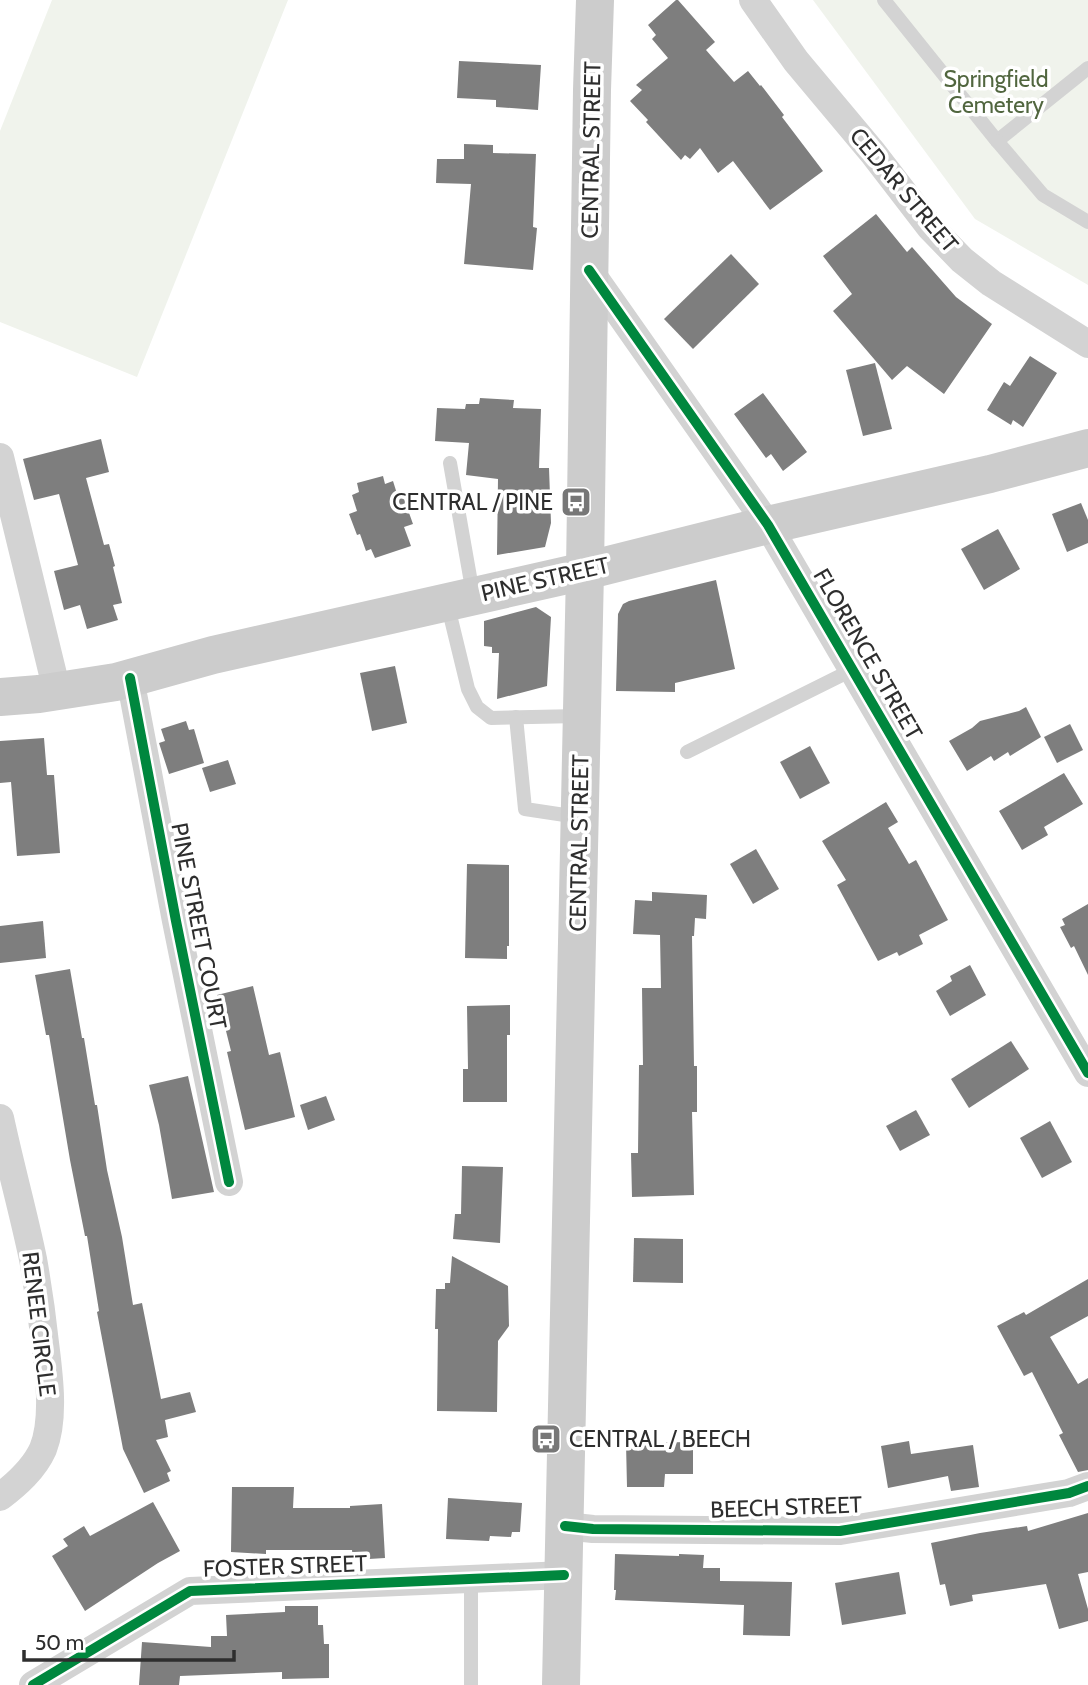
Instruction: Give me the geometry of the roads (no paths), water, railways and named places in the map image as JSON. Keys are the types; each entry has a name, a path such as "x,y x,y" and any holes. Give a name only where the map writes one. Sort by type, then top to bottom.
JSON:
{"main road":[{"name":"CENTRAL STREET","path":"561,1685 595,0"},
{"name":"PINE STREET","path":"0,697 116,682 213,655 585,570 990,474 1088,448"}],"street":[{"name":"CEDAR STREET","path":"753,0 796,61 873,153 930,227 954,252 991,283 1088,344"},
{"name":"FLORENCE STREET","path":"589,270 768,525 1088,1073"},
{"path":"0,457 57,691"},
{"name":"PINE STREET COURT","path":"130,678 229,1182"},
{"name":"RENEE CIRCLE","path":"0,1497 36,1462 43,1449 50,1391 33,1260 1,1130"},
{"name":"BEECH STREET","path":"565,1526 593,1529 840,1531 1069,1493 1088,1486"},
{"name":"FOSTER STREET","path":"33,1685 68,1674 190,1591 564,1576"}],"lane":[{"path":"884,0 1043,195 1088,222"},
{"path":"997,141 1088,68"},
{"path":"450,463 461,599 451,620 468,690 477,707 491,718 582,716"},
{"path":"687,752 852,670"},
{"path":"516,717 525,809 580,817"},
{"path":"471,1580 471,1685"}],"place":[{"name":"CENTRAL / PINE","path":"576,502"},
{"name":"CENTRAL / BEECH","path":"546,1439"}],"park label":[{"name":"Springfield Cemetery","path":"996,92"}]}
